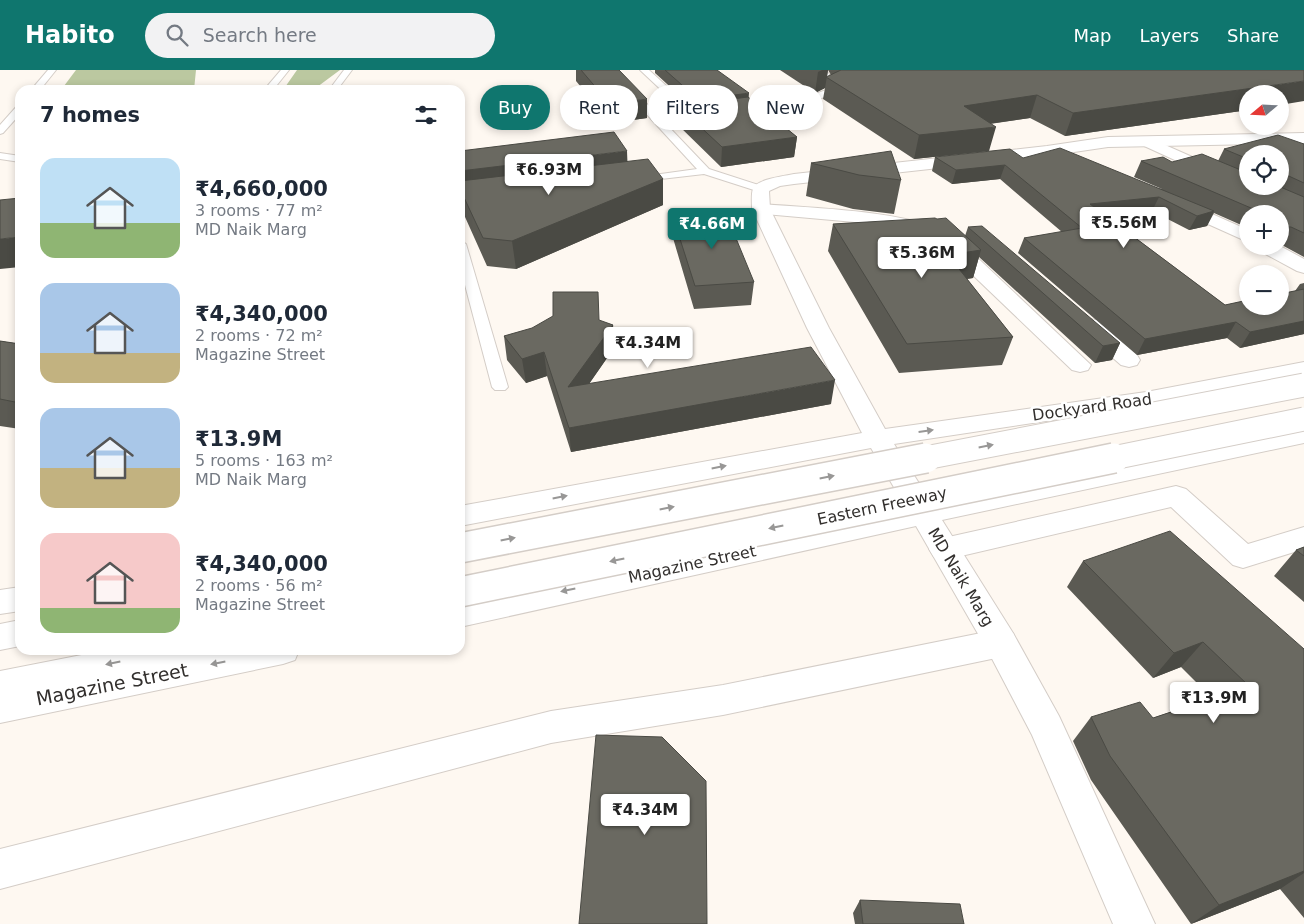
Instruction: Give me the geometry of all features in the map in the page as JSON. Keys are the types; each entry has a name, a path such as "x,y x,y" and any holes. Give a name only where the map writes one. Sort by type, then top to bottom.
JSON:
{"main road":[{"path":"1272,138 1304,150"},
{"path":"761,199 776,182 794,179 1047,151 1108,142 1304,138"},
{"path":"1147,142 1234,181"},
{"path":"1047,151 1073,161"},
{"path":"1160,195 1239,233"},
{"path":"761,199 923,227 941,234 1080,365"},
{"name":"MD Naik Marg","path":"761,199 818,328 878,438 1001,643 1046,727 1134,924"},
{"path":"941,234 969,231"},
{"path":"1282,255 1304,267"},
{"path":"1076,315 1130,360"},
{"name":"Dockyard Road","path":"878,438 1146,400 1304,369"},
{"path":"465,547 1304,385"},
{"name":"Eastern Freeway","path":"465,591 1304,419"},
{"path":"923,514 1304,435"},
{"path":"465,515 878,438"},
{"path":"944,549 1176,496 1244,557 1304,538"},
{"name":"Magazine Street","path":"465,613 923,514"},
{"path":"0,602 15,600"},
{"path":"0,637 15,634"},
{"path":"0,869 551,727 723,700 1001,643"},
{"path":"0,686 152,655"},
{"name":"Magazine Street","path":"0,707 258,655"}],"lane":[{"path":"39,85 52,70"},
{"path":"272,85 284,70"},
{"path":"337,85 348,70"},
{"path":"610,70 648,111"},
{"path":"644,70 660,85"},
{"path":"738,111 807,102 823,96 833,90 832,85 822,70"},
{"path":"0,131 15,114"},
{"path":"666,130 704,171 761,199"},
{"path":"0,156 15,158"},
{"path":"626,181 704,171"},
{"path":"465,262 500,387"}],"shaded area":[{"path":"76,70 196,70 194,85 65,85"},
{"path":"297,70 340,70 320,85 286,85"}],"building":[{"path":"581,70 619,70 633,85 594,85"},
{"path":"665,70 717,70 738,85 682,85"},
{"path":"841,70 1304,70 1304,81 1275,85 1239,85 1239,90 1073,113 1037,95 964,106 996,127 919,135 826,77"},
{"path":"738,85 748,92 738,95"},
{"path":"638,90 647,99 638,100"},
{"path":"748,97 748,130 788,130 797,137 722,147 704,130 738,130 738,98"},
{"path":"614,132 627,151 465,170 465,150"},
{"path":"1278,135 1304,144 1304,183 1289,176 1289,145 1239,145"},
{"path":"1239,145 1239,155 1224,149"},
{"path":"1060,148 1214,211 1197,216 1159,197 1090,204 1225,305 1239,302 1239,315 1289,315 1289,292 1304,289 1304,321 1250,332 1236,322 1145,339 1024,238 1082,228 1005,165 956,170 935,157 1010,149 1023,158"},
{"path":"891,151 901,180 859,175 811,163"},
{"path":"1202,154 1239,169 1239,195 1289,195 1289,191 1304,197 1304,233 1289,227 1289,205 1244,205 1141,161 1163,157 1172,162"},
{"path":"648,159 663,179 512,241 483,238 465,200 465,180"},
{"path":"15,198 15,238 0,239 0,200"},
{"path":"726,214 754,282 695,286 673,217"},
{"path":"946,218 981,250 948,255 1013,337 907,344 833,224"},
{"path":"982,226 1120,343 1103,346 968,227"},
{"path":"553,292 598,292 599,320 613,325 568,387 811,347 835,380 569,428 544,352 522,359 504,336 532,328 553,316"},
{"path":"0,341 15,343 15,402 0,399"},
{"path":"1170,531 1304,649 1304,871 1219,905 1110,756 1091,717 1140,702 1153,718 1249,686 1203,642 1174,653 1083,561"},
{"path":"1304,547 1304,556 1296,550"},
{"path":"596,735 662,737 706,781 707,924 579,924"},
{"path":"860,900 960,904 964,924 863,924"}]}
